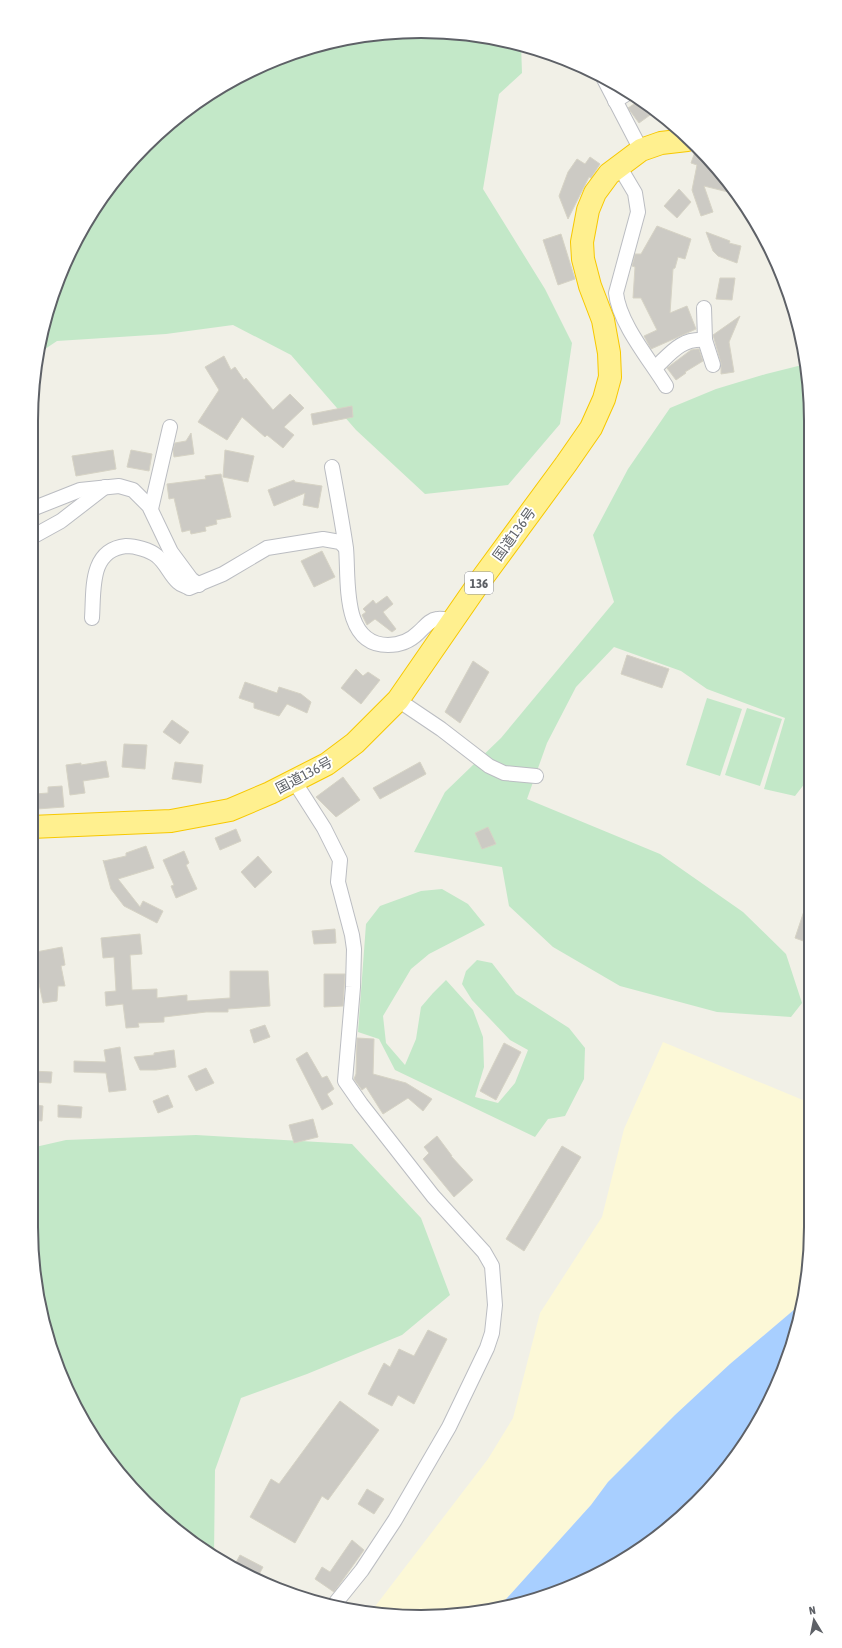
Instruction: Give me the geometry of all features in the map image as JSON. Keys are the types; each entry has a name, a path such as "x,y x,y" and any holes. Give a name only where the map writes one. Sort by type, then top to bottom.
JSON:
{"highway":[{"name":"国道136号","path":"38,827 171,821 230,810 294,781 327,764 355,743 398,700 453,620 591,428 604,399 610,377 609,353 603,320 590,286 583,259 582,242 588,210 595,193 609,174 641,150 661,143 682,140"}],"street":[{"path":"609,87 641,150"},
{"path":"615,101 623,96"},
{"path":"619,166 635,193 638,212 616,293 618,304 629,328 666,386"},
{"path":"704,308 705,340 713,365"},
{"path":"655,368 679,345 694,339 705,340"},
{"path":"151,509 170,427"},
{"path":"332,467 345,547 350,611 357,627 366,640 387,645 396,644 410,640 432,620 438,618 453,620"},
{"path":"38,506 80,490 119,486 133,490 151,509 171,552 191,579 199,585"},
{"path":"38,534 61,521 105,487"},
{"path":"92,618 94,588 98,565 103,556 115,548 132,546 157,556 179,582 189,588 223,574 267,548 323,539 340,542 345,547"},
{"path":"398,700 441,728 489,766 504,773 536,776"},
{"path":"294,781 324,828 340,860 338,882 352,935 354,949 354,987 345,1081 361,1104 433,1196 484,1252 492,1266 495,1305 492,1333 449,1427 395,1520 362,1570 337,1601"}],"green space":[{"path":"421,38 446,39 496,45 521,51 522,73 499,94 483,189 545,289 572,343 560,424 508,485 425,494 356,430 291,355 233,325 166,334 57,341 44,349 58,298 67,274 89,229 103,208 133,168 168,133 188,117 230,89 252,77 298,58 346,45 371,41"},
{"path":"800,365 804,421 804,784 795,796 764,789 785,718 707,689 681,671 614,647 576,687 547,743 527,799 660,854 743,912 786,954 802,1003 791,1017 717,1012 620,986 553,947 509,906 502,867 414,852 445,792 501,738 614,602 593,535 628,469 670,408 716,389"},
{"path":"707,698 742,709 720,776 686,765"},
{"path":"747,708 782,719 760,786 725,775"},
{"path":"442,889 468,904 485,925 429,954 411,969 383,1016 386,1043 405,1065 416,1039 421,1007 446,980 473,1010 483,1037 484,1067 475,1097 498,1103 515,1083 528,1050 510,1040 472,1000 462,984 466,971 477,960 492,963 516,994 569,1028 585,1048 584,1079 565,1116 548,1119 535,1137 395,1070 379,1039 358,1032 366,924 380,906 421,891"},
{"path":"196,1135 352,1144 421,1218 450,1295 402,1335 307,1374 241,1398 215,1470 214,1549 168,1515 133,1480 117,1460 89,1418 77,1396 58,1350 45,1302 41,1277 38,1227 38,1146 66,1140"}],"sand":[{"path":"663,1042 804,1101 803,1252 801,1277 795,1309 730,1364 675,1415 608,1482 591,1505 504,1601 471,1607 446,1609 421,1610 374,1607 488,1459 513,1418 540,1313 602,1217 624,1129"}],"water":[{"path":"795,1309 784,1350 775,1374 753,1418 725,1460 692,1498 654,1531 612,1559 568,1581 544,1590 504,1601 591,1505 608,1482 675,1415 730,1364"}],"building":[{"path":"635,104 651,115 639,123 628,108"},
{"path":"695,153 728,192 704,186 713,212 701,216 692,190 697,165 691,163"},
{"path":"590,157 600,164 591,178 589,177 568,219 559,196 568,172 577,159 585,164"},
{"path":"679,189 691,202 677,218 664,206"},
{"path":"657,226 691,239 685,259 678,257 675,268 673,269 670,313 687,306 696,329 651,349 644,336 657,330 641,298 633,298 635,267 632,266 635,254 641,254"},
{"path":"706,232 730,241 729,243 741,246 737,263 718,256 713,251"},
{"path":"561,234 575,279 558,285 543,240"},
{"path":"720,278 735,278 732,300 716,299"},
{"path":"740,316 729,342 734,372 721,374 721,363 713,335"},
{"path":"699,349 703,361 685,372 686,373 676,380 667,368 691,350"},
{"path":"224,356 231,370 235,367 244,380 246,378 273,410 290,394 304,408 284,427 294,435 283,448 267,435 265,437 242,417 227,440 198,422 219,390 205,367"},
{"path":"352,406 353,417 313,425 311,414"},
{"path":"191,433 194,454 174,457 173,450 175,443 186,441"},
{"path":"113,450 116,469 76,476 72,456"},
{"path":"131,450 152,454 149,471 127,467"},
{"path":"225,450 254,456 248,482 223,477"},
{"path":"221,474 231,517 216,520 217,524 205,527 206,531 191,534 190,530 182,532 174,498 169,499 167,484 206,479 205,476"},
{"path":"294,480 295,482 322,486 318,508 303,505 305,493 274,506 268,490"},
{"path":"322,551 335,577 314,587 301,561"},
{"path":"387,596 393,604 383,612 396,629 392,632 375,619 367,625 362,615 366,612 363,609 373,600 376,604"},
{"path":"627,655 669,669 662,688 621,674"},
{"path":"473,661 489,672 460,723 445,712"},
{"path":"356,669 363,676 368,672 380,680 361,704 341,688"},
{"path":"245,682 277,693 279,687 301,694 311,702 307,713 287,704 279,716 254,708 254,703 239,698"},
{"path":"172,720 189,732 180,744 163,732"},
{"path":"124,744 147,745 145,769 122,767"},
{"path":"106,761 109,777 83,781 85,793 70,795 66,765 81,763 81,765"},
{"path":"175,762 203,765 201,783 172,779"},
{"path":"420,762 426,774 380,799 373,788"},
{"path":"343,777 360,800 336,817 316,797"},
{"path":"62,786 64,807 38,809 38,794 48,793 48,787"},
{"path":"488,827 496,844 482,849 475,833"},
{"path":"236,829 241,841 220,850 215,838"},
{"path":"146,846 154,868 118,879 140,907 143,901 163,911 157,923 124,906 111,889 103,860 126,856 126,853"},
{"path":"184,851 189,863 186,865 197,889 176,898 171,886 174,885 163,860"},
{"path":"258,856 272,872 255,888 241,872"},
{"path":"804,911 804,941 795,938"},
{"path":"335,929 336,943 314,944 312,931"},
{"path":"140,934 142,954 130,955 132,990 157,989 157,998 187,995 187,1001 230,998 230,971 268,971 270,1006 228,1009 228,1012 206,1012 164,1017 164,1022 138,1023 139,1027 126,1028 123,1004 106,1006 105,992 116,991 114,957 103,958 101,938"},
{"path":"62,947 65,965 61,966 65,986 58,986 57,1001 43,1003 38,979 38,952"},
{"path":"324,974 345,974 343,1006 324,1007"},
{"path":"265,1025 270,1037 254,1043 250,1030"},
{"path":"357,1038 374,1039 373,1074 406,1083 432,1099 423,1111 408,1098 383,1114 366,1087 362,1090 354,1079 356,1074"},
{"path":"504,1043 521,1052 496,1100 480,1091"},
{"path":"120,1047 126,1090 109,1092 106,1073 74,1072 74,1061 106,1062 104,1050"},
{"path":"174,1050 176,1067 156,1070 140,1070 134,1057 154,1055 154,1053"},
{"path":"307,1052 322,1078 327,1076 334,1089 327,1094 333,1104 322,1110 296,1059"},
{"path":"206,1068 214,1083 196,1091 188,1076"},
{"path":"38,1071 52,1072 51,1083 38,1082"},
{"path":"168,1095 173,1107 158,1113 153,1101"},
{"path":"38,1105 43,1106 42,1121 38,1121"},
{"path":"58,1105 82,1107 81,1118 58,1117"},
{"path":"313,1119 318,1137 294,1143 289,1125"},
{"path":"437,1136 451,1156 473,1180 454,1197 423,1159 429,1153 424,1147"},
{"path":"562,1146 581,1157 524,1251 506,1239"},
{"path":"428,1330 447,1339 414,1404 398,1395 392,1406 368,1394 384,1363 390,1367 399,1349 414,1356"},
{"path":"340,1401 379,1430 328,1500 322,1496 295,1543 250,1517 271,1479 279,1484"},
{"path":"367,1489 384,1499 374,1514 358,1504"},
{"path":"352,1540 364,1550 334,1592 315,1579 322,1567 330,1572"},
{"path":"240,1555 263,1567 259,1574 236,1563"}]}
